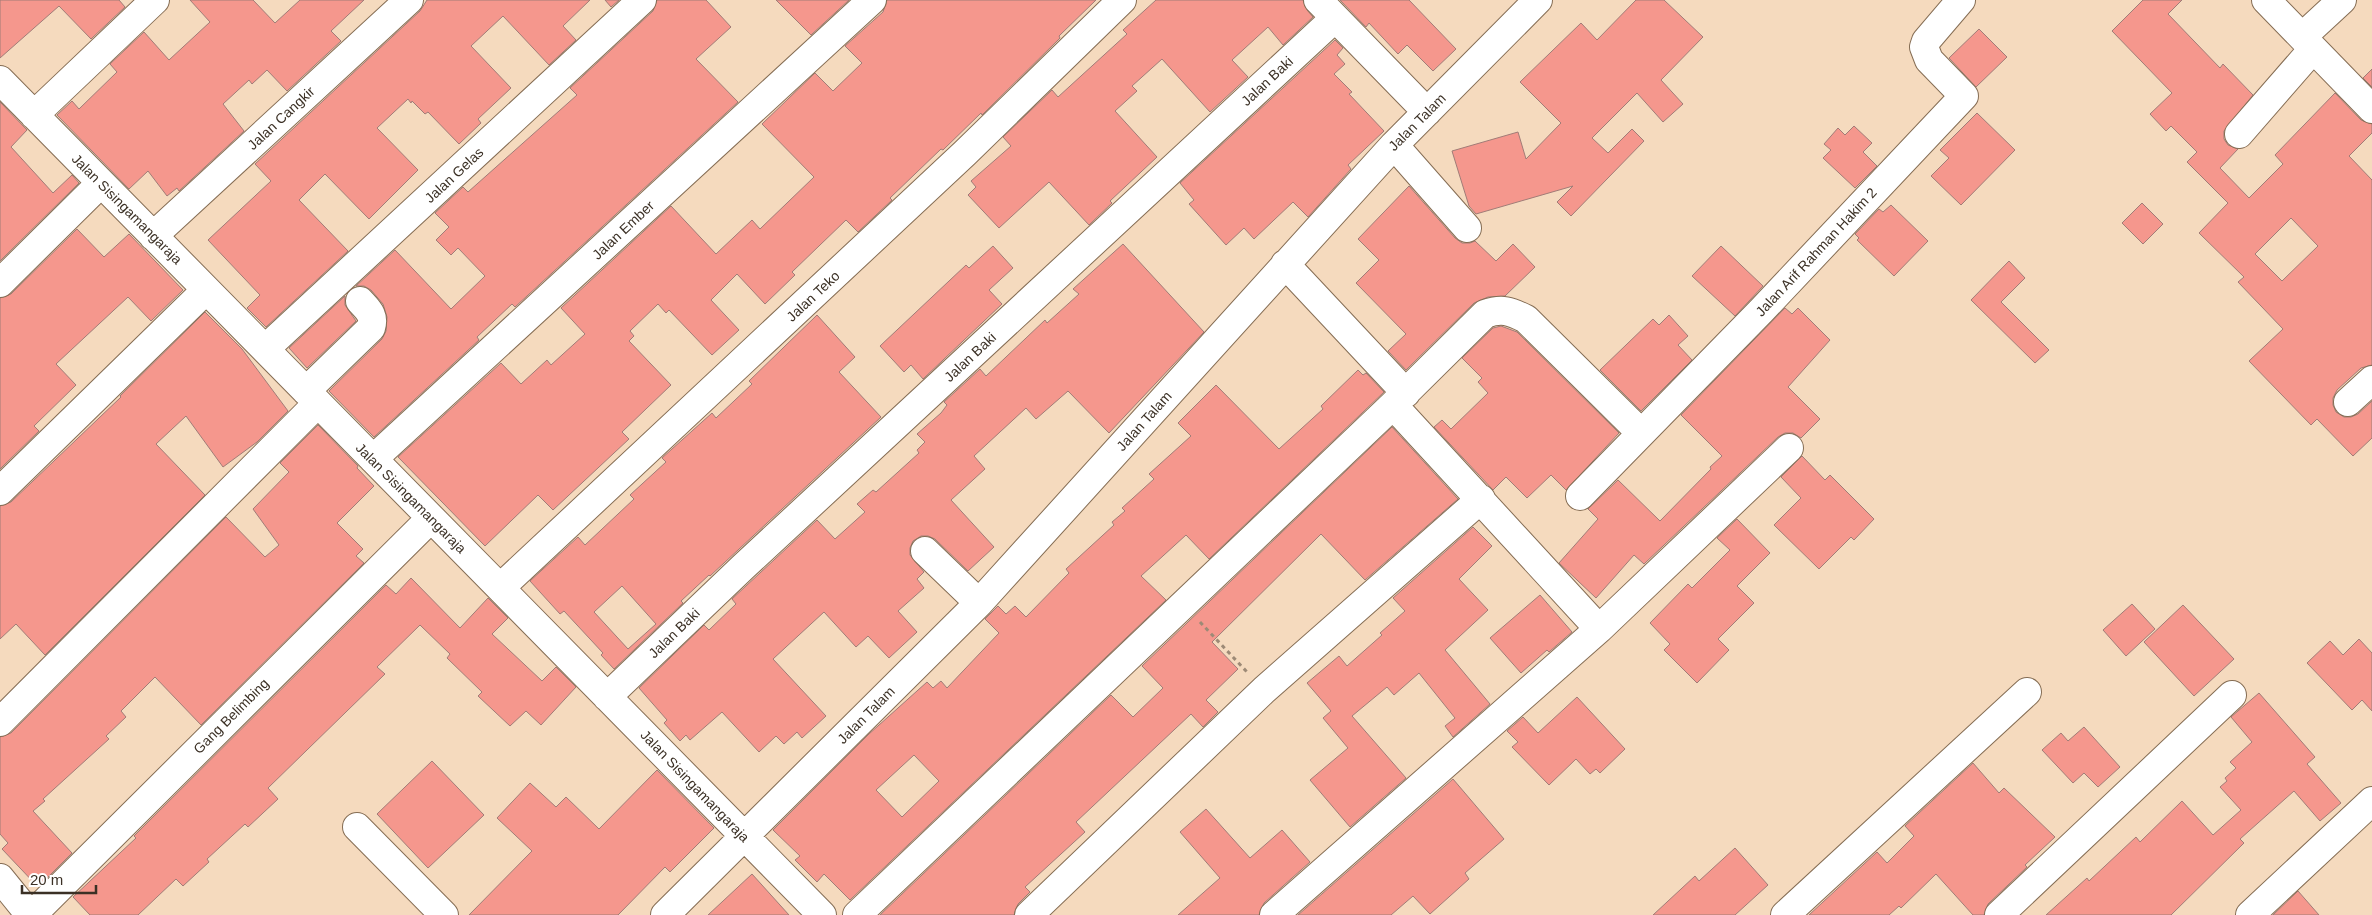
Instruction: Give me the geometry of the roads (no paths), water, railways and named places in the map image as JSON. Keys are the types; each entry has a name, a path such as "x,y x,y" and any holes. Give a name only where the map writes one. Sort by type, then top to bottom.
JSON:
{"street":[{"path":"34,115 155,0"},
{"name":"Jalan Cangkir","path":"153,236 409,0"},
{"name":"Jalan Gelas","path":"265,349 642,0"},
{"name":"Jalan Ember","path":"373,459 872,0"},
{"name":"Jalan Teko","path":"500,588 965,153 1122,0"},
{"name":"Jalan Talam","path":"665,915 979,603 1394,145 1538,0"},
{"name":"Jalan Arif Rahman Hakim 2","path":"1580,496 1640,432 1761,311 1964,96 1929,60 1924,47 1926,41 1961,0"},
{"path":"2266,0 2372,109"},
{"path":"2240,134 2342,0"},
{"path":"1327,9 1427,112"},
{"name":"Jalan Baki","path":"607,697 1327,9"},
{"name":"Jalan Sisingamangaraja","path":"0,80 744,836 817,913"},
{"path":"1394,145 1467,228"},
{"path":"0,283 101,183"},
{"path":"1285,264 1481,499 1599,629"},
{"path":"0,491 206,290"},
{"path":"0,722 312,397 371,328 372,314 360,301"},
{"path":"857,915 1399,399 1484,314 1496,310 1509,310 1526,320 1640,432"},
{"path":"2348,402 2372,380"},
{"path":"1274,915 1599,629 1789,448"},
{"path":"1029,915 1264,690 1481,499"},
{"name":"Gang Belimbing","path":"31,915 431,518"},
{"path":"925,550 979,603"},
{"path":"1784,915 2027,692"},
{"path":"1999,915 2232,695"},
{"path":"2250,915 2372,802"},
{"path":"357,827 444,915"},
{"path":"0,878 31,915"}]}
